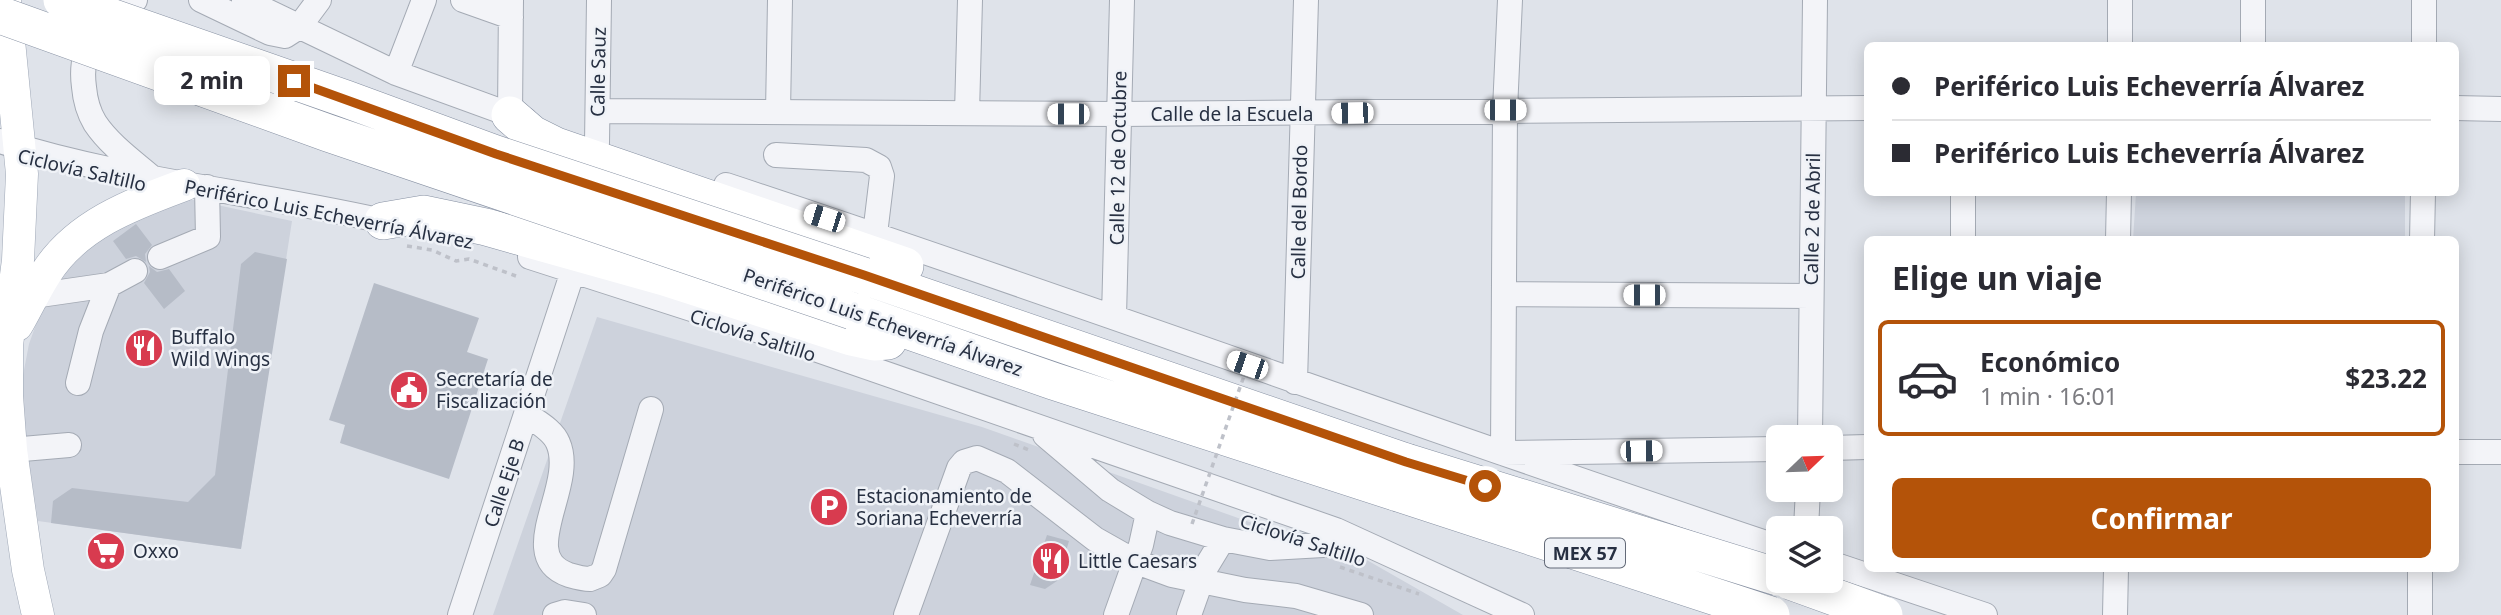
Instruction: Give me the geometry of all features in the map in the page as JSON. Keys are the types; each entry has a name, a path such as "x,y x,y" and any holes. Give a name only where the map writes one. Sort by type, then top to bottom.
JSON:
{"highway":[{"name":"Periférico Luis Echeverría Álvarez","path":"62,0 496,154 1026,331 1402,477 1772,615"},
{"name":"Periférico Luis Echeverría Álvarez","path":"3,39 328,133 1053,381 1766,574"},
{"path":"510,115 532,134 555,146 986,295 1006,306 1026,331"},
{"path":"394,234 424,215 486,227 664,278 851,337 874,342 896,339 912,332"},
{"path":"1823,593 1884,615"}],"main road":[{"path":"5,0 3,39 10,145 21,225 3,394 28,570 38,615"},
{"path":"7,345 47,271 64,251 102,220 127,206 195,186"}],"street":[{"path":"135,0 109,18 90,40 81,67 85,97 94,122 118,149 153,178"},
{"path":"201,0 279,36 290,34 299,27 319,0"},
{"path":"244,0 396,73 510,115 875,234 1295,382 1766,543"},
{"path":"396,73 424,0"},
{"path":"463,0 511,8 510,115"},
{"name":"Calle Sauz","path":"597,143 599,0"},
{"path":"778,112 780,0"},
{"path":"967,113 970,0"},
{"name":"Calle 12 de Octubre","path":"1114,317 1122,0"},
{"name":"Calle del Bordo","path":"1295,382 1306,0"},
{"path":"1503,453 1505,110 1510,0"},
{"name":"Calle 2 de Abril","path":"1810,425 1815,0"},
{"path":"2120,0 2120,42"},
{"path":"2253,0 2253,42"},
{"path":"2424,0 2424,42"},
{"name":"Calle de la Escuela","path":"598,111 1301,114 1864,108"},
{"path":"2459,108 2501,109"},
{"name":"Periférico Luis Echeverría Álvarez","path":"10,145 394,234 510,251 806,346 1367,542 1522,615"},
{"path":"776,155 866,160 879,167 882,176 875,234"},
{"path":"160,257 208,237 195,186"},
{"path":"1963,196 1964,236"},
{"path":"2118,236 2119,196"},
{"path":"2422,236 2423,196"},
{"path":"33,296 109,285 135,271"},
{"name":"Calle Eje B","path":"460,615 573,271"},
{"path":"78,383 91,331 109,285"},
{"path":"1504,294 1811,296"},
{"path":"526,414 552,432 563,461 561,483 551,512 545,545 546,555 561,572 590,579 600,575 604,569 652,410"},
{"path":"1034,425 1110,489 1148,513 1170,523 1223,539 1270,548 1367,542"},
{"path":"11,450 69,445"},
{"path":"1843,448 1864,447"},
{"path":"1503,453 1766,449"},
{"path":"2459,452 2501,453"},
{"path":"906,615 959,468 964,462 977,458 1007,471 1095,539 1134,561 1172,575 1245,590 1296,596 1361,615"},
{"path":"1653,505 1696,536 1711,558 1721,585 1719,608 1715,615"},
{"path":"1116,615 1148,513"},
{"path":"1189,615 1206,567 1223,539"},
{"path":"1843,567 1985,615"},
{"path":"2115,615 2116,572"},
{"path":"2420,572 2420,615"},
{"path":"1782,615 1787,593"},
{"path":"1817,593 1817,615"},
{"path":"555,615 565,612 584,615"}],"path":[{"path":"394,234 456,261 469,259 518,276"},
{"path":"1192,524 1251,356"},
{"path":"1002,439 1041,454"},
{"path":"1188,515 1201,520"},
{"name":"Ciclovía Saltillo","path":"1337,566 1424,596"}],"shaded area":[{"path":"2136,196 2405,196 2405,236 2133,236"},
{"path":"184,198 292,221 241,549 38,521 19,396 29,344 52,279 104,225"},
{"name":"Estacionamiento de Soriana Echeverría","path":"597,317 982,427 1269,529 1358,555 1463,615 493,615"}],"building":[{"path":"136,224 152,245 145,254 146,262 136,256 126,259 113,241"},
{"path":"255,252 287,259 241,549 51,523 53,501 72,488 188,502 215,475 241,264"},
{"path":"149,266 157,272 169,269 185,291 164,309 144,283 150,272"},
{"name":"Secretaría de Fiscalización","path":"374,283 479,318 467,352 488,359 449,479 340,443 345,425 329,420"},
{"name":"Little Caesars","path":"1047,535 1069,541 1057,581 1045,589 1030,585"}],"place":[{"name":"Buffalo Wild Wings","path":"144,348"},
{"name":"Secretaría de Fiscalización","path":"409,390"},
{"name":"Estacionamiento de Soriana Echeverría","path":"829,507"},
{"name":"Oxxo","path":"106,551"},
{"name":"Little Caesars","path":"1051,561"}],"route":[{"path":"294,81 496,154 864,275 1406,462 1485,486"}]}
